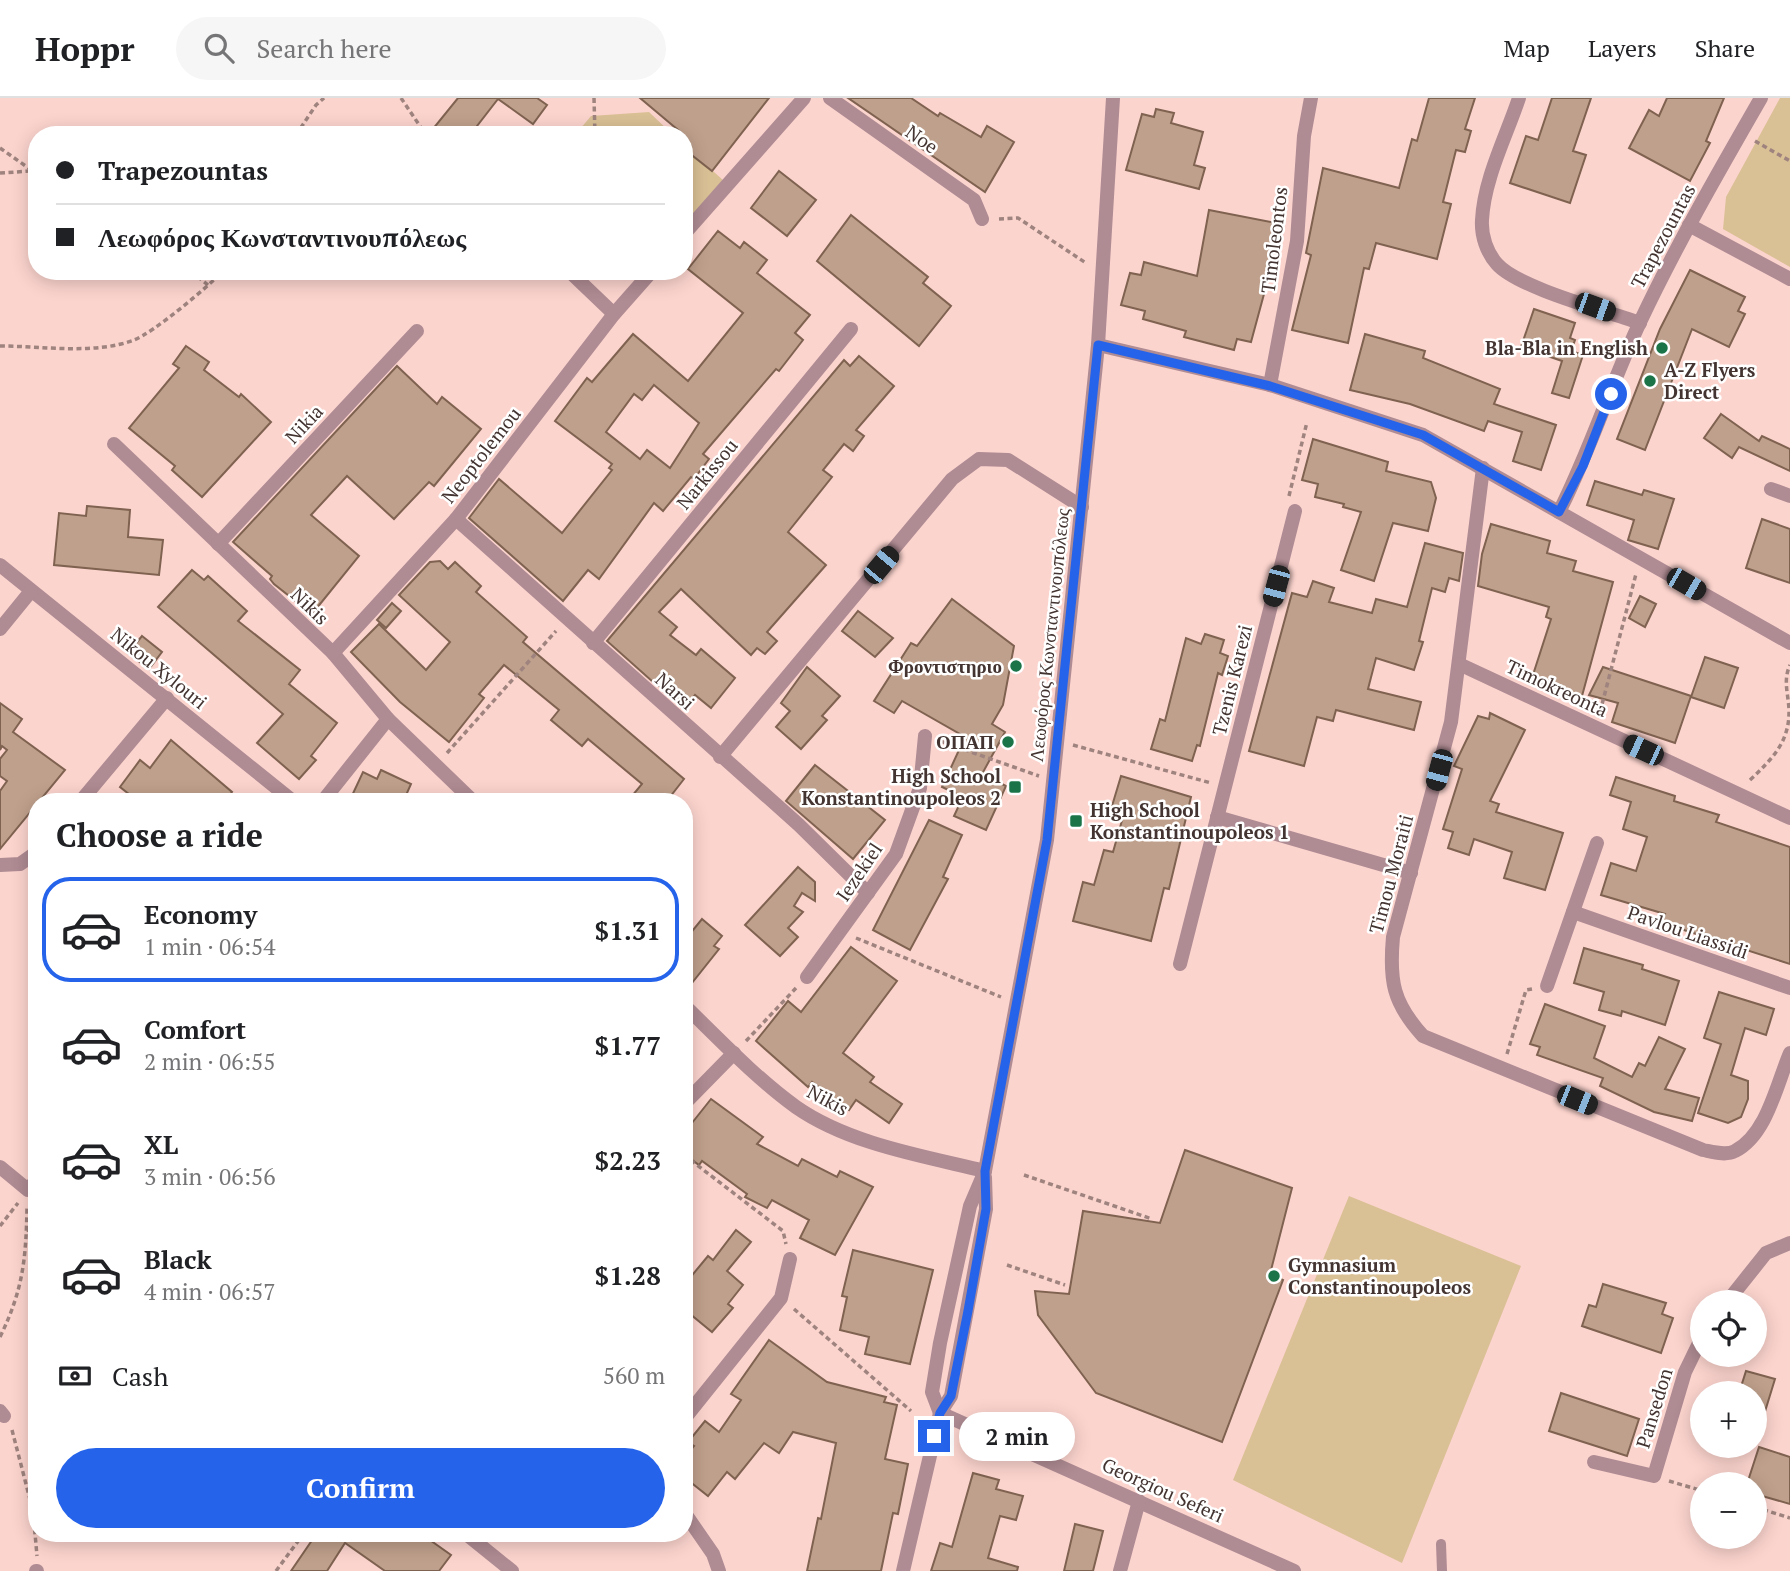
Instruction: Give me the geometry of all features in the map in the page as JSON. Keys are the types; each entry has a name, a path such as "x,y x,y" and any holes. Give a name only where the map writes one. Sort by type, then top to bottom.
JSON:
{"street":[{"path":"693,224 804,98"},
{"name":"Noe","path":"830,98 974,200 982,219"},
{"name":"Λεωφόρος Κωνσταντινουπόλεως","path":"903,1571 940,1413 932,1392 940,1343 970,1206 985,1171 1047,840 1098,345 1113,98"},
{"name":"Timoleontos","path":"1270,386 1297,241 1304,136 1311,98"},
{"path":"1519,98 1486,194 1482,222 1485,246 1498,266 1522,281 1640,323"},
{"name":"Trapezountas","path":"1559,512 1583,466 1640,323 1689,225 1761,98"},
{"path":"1689,225 1790,279"},
{"path":"578,280 614,314"},
{"name":"Neoptolemou","path":"332,653 456,519 614,314 644,280"},
{"name":"Narkissou","path":"593,643 851,329"},
{"name":"Nikia","path":"218,544 417,331"},
{"path":"1098,345 1270,386 1423,435 1790,643"},
{"name":"Nikis","path":"114,444 332,653 388,719 465,793"},
{"path":"720,757 952,479 979,459 1008,460 1082,507"},
{"name":"Timou Moraiti","path":"1483,468 1466,579 1451,723 1393,937 1390,968 1394,992 1405,1016 1423,1036 1703,1150 1734,1152 1750,1140 1761,1123 1790,1053"},
{"path":"1772,489 1790,496"},
{"name":"Tzenis Karezi","path":"1180,964 1295,511"},
{"name":"Narsi","path":"456,519 799,825 868,893"},
{"name":"Nikou Xylouri","path":"0,565 283,793"},
{"path":"0,629 32,591"},
{"name":"Timokreonta","path":"1459,664 1790,818"},
{"path":"88,793 167,698"},
{"path":"329,793 388,719"},
{"name":"Iezekiel","path":"807,977 896,854 920,788 925,736"},
{"path":"1217,817 1411,873"},
{"path":"1546,986 1597,843"},
{"path":"0,865 20,864 28,858"},
{"name":"Pavlou Liassidi","path":"1573,912 1790,988"},
{"name":"Nikis","path":"693,1014 797,1108 833,1126 900,1150 985,1171"},
{"path":"693,1095 734,1053"},
{"path":"0,1167 28,1182"},
{"path":"1737,1290 1766,1253 1790,1243"},
{"path":"693,1408 781,1298 790,1259"},
{"name":"Pansedon","path":"1594,1462 1654,1476 1690,1362"},
{"name":"Georgiou Seferi","path":"940,1413 1294,1571"},
{"path":"1119,1571 1139,1501"},
{"path":"693,1525 713,1554 719,1571"},
{"path":"476,1542 512,1571"}],"lane":[{"path":"1441,1544 1442,1571"}],"path":[{"path":"302,126 324,98"},
{"path":"401,98 420,126"},
{"path":"594,98 595,126"},
{"path":"1741,133 1790,161"},
{"path":"0,148 28,167"},
{"path":"0,173 28,172"},
{"path":"982,219 1018,218 1102,274"},
{"path":"202,280 209,286"},
{"path":"0,346 98,347 135,340 215,280"},
{"path":"1295,511 1289,496 1307,422"},
{"path":"1595,727 1640,558"},
{"path":"436,765 566,619"},
{"path":"1738,793 1767,766 1785,741 1789,711 1786,673 1790,665"},
{"path":"925,736 1054,781"},
{"path":"1058,740 1225,786"},
{"path":"841,932 1017,1004"},
{"path":"734,1053 807,977"},
{"path":"1502,1069 1526,990 1546,986"},
{"path":"693,1162 783,1231 790,1259"},
{"path":"1024,1175 1152,1219"},
{"path":"0,1226 28,1189"},
{"path":"0,1337 13,1310 27,1262 28,1221"},
{"path":"1007,1265 1065,1285"},
{"path":"781,1298 911,1411"},
{"path":"2,1414 12,1430 28,1492"},
{"path":"1654,1476 1690,1487"},
{"path":"1767,1511 1790,1518"},
{"path":"35,1542 36,1571"},
{"path":"276,1571 297,1542"}],"shaded area":[{"path":"1780,98 1790,98 1790,267 1723,229 1726,197"},
{"path":"649,112 664,126 583,126 591,116"},
{"path":"693,153 724,181 693,217"},
{"path":"1349,1196 1521,1266 1402,1563 1233,1480"}],"building":[{"path":"458,98 537,98 547,105 533,124 498,99 477,126 435,126"},
{"path":"640,98 769,98 712,171 693,156 693,126 673,126"},
{"path":"848,98 911,98 938,116 940,113 981,137 987,126 1014,142 985,192"},
{"path":"1429,98 1475,98 1465,129 1471,131 1465,152 1456,150 1443,202 1451,204 1437,259 1376,243 1369,269 1364,268 1348,343 1292,330 1311,255 1306,253 1323,168 1399,188 1412,139 1417,141"},
{"path":"1552,98 1591,98 1573,151 1586,155 1570,203 1510,183 1526,136 1538,140"},
{"path":"1667,98 1724,98 1706,141 1710,143 1690,181 1629,148 1649,110 1659,116"},
{"path":"1156,109 1174,113 1171,123 1203,132 1194,165 1205,168 1199,189 1126,170 1142,114 1154,117"},
{"path":"779,171 816,200 787,236 751,208"},
{"path":"1209,210 1276,223 1264,294 1251,342 1237,339 1234,350 1184,337 1186,331 1143,319 1145,311 1121,305 1130,273 1141,275 1144,262 1197,276"},
{"path":"851,215 928,277 923,283 951,306 919,346 817,261"},
{"path":"718,231 740,248 744,242 767,260 757,273 810,315 795,333 803,340 779,371 776,369 703,454 709,459 694,479 691,477 663,511 654,503 599,579 588,570 563,601 469,518 499,479 562,533 612,470 609,468 612,464 555,421 587,378 592,382 633,334 688,381 743,313 693,273 693,263","holes":["654,385 699,423 670,468 647,450 640,459 606,432 634,394 642,400"]},
{"path":"1690,270 1745,297 1738,311 1745,314 1729,347 1692,329 1645,450 1617,439 1660,329"},
{"path":"1534,309 1575,323 1570,338 1575,340 1571,351 1583,355 1569,398 1552,393 1562,361 1521,347"},
{"path":"1365,334 1425,351 1423,358 1500,389 1494,404 1556,425 1541,470 1513,461 1522,432 1488,421 1484,431 1410,404 1350,390"},
{"path":"186,346 209,362 204,370 239,397 241,394 271,422 202,497 172,470 175,466 129,428 179,368 173,364"},
{"path":"859,356 894,386 856,430 864,436 853,451 844,444 823,470 832,477 788,532 826,565 767,632 777,641 765,654 757,648 751,655 681,589 659,612 677,627 670,635 696,655 701,649 735,678 711,708 695,695 687,705 653,682 607,641 844,360 850,366"},
{"path":"397,366 437,404 442,397 481,429 434,486 429,482 394,519 347,476 311,515 359,556 312,614 274,584 270,579 272,576 233,542"},
{"path":"1721,414 1759,441 1762,436 1790,449 1790,471 1739,447 1732,458 1704,438"},
{"path":"1313,439 1388,462 1386,471 1431,482 1436,498 1428,531 1393,523 1374,581 1341,570 1361,512 1343,507 1344,504 1315,497 1318,484 1302,480"},
{"path":"1595,481 1642,495 1644,490 1674,499 1658,549 1628,540 1634,520 1587,505"},
{"path":"87,506 130,510 128,537 163,540 159,575 54,565 59,513 86,516"},
{"path":"1762,519 1790,529 1790,583 1746,568"},
{"path":"1491,524 1550,541 1547,553 1576,561 1573,571 1613,582 1582,696 1531,681 1551,619 1546,617 1549,607 1478,586 1482,554"},
{"path":"1425,543 1463,553 1459,581 1449,578 1445,592 1432,588 1419,641 1423,642 1414,670 1376,658 1368,689 1421,702 1414,730 1336,710 1333,721 1317,717 1304,766 1249,751 1292,593 1307,597 1313,581 1334,588 1329,602 1372,613 1376,599 1407,607"},
{"path":"440,561 448,569 455,562 481,586 476,592 527,637 523,642 684,779 673,793 634,793 642,784 588,739 582,746 551,720 559,710 504,665 479,694 484,698 449,742 400,702 351,652 379,624 426,670 450,642 399,595 430,562"},
{"path":"192,570 204,580 208,576 247,611 238,621 300,670 289,684 337,723 311,756 316,760 299,779 257,743 283,714 158,607"},
{"path":"1640,596 1656,604 1645,627 1629,618"},
{"path":"952,599 1014,646 1003,705 992,724 1005,732 982,774 1006,786 986,830 954,816 963,797 942,787 965,737 902,701 894,713 874,701 911,643 917,646"},
{"path":"392,603 401,611 386,628 377,620"},
{"path":"858,611 893,638 875,657 842,631"},
{"path":"1205,634 1224,640 1220,653 1228,656 1222,675 1218,673 1200,746 1197,745 1192,761 1151,749 1160,719 1165,721 1186,638 1201,644"},
{"path":"142,636 162,652 149,669 128,653"},
{"path":"1705,657 1738,668 1724,708 1691,697"},
{"path":"807,667 840,696 822,716 827,720 801,749 776,727 790,711 781,703"},
{"path":"1603,667 1691,696 1675,743 1612,722 1618,703 1589,695"},
{"path":"0,703 22,719 13,732 65,770 46,793 28,793 28,815 0,849 0,791 7,781 0,776 0,759 7,750 2,746 0,750"},
{"path":"1490,713 1525,730 1490,801 1499,804 1496,812 1563,833 1545,890 1504,878 1512,852 1474,839 1469,855 1448,848 1453,832 1443,829 1462,769 1454,766 1478,716 1489,719"},
{"path":"171,740 232,792 128,793 120,787 140,760 150,768"},
{"path":"815,765 885,820 853,859 786,801"},
{"path":"381,770 411,784 407,793 353,793 363,772 377,779"},
{"path":"1121,776 1191,797 1169,889 1164,888 1151,941 1073,921 1083,882 1094,885 1104,850 1113,852 1125,810 1112,806"},
{"path":"1616,777 1675,796 1674,801 1719,815 1716,822 1790,847 1790,964 1662,923 1665,914 1601,895 1611,863 1636,871 1647,837 1623,829 1631,802 1610,795"},
{"path":"929,820 962,835 943,877 948,879 910,950 873,930"},
{"path":"798,867 815,882 815,901 802,893 794,906 803,912 788,928 798,937 780,956 745,925"},
{"path":"702,919 722,936 714,946 719,949 693,982 693,930"},
{"path":"851,947 897,981 843,1053 874,1077 870,1082 902,1104 889,1123 856,1100 849,1110 812,1082 808,1087 756,1041 788,1001 801,1012"},
{"path":"1584,948 1643,965 1642,969 1679,981 1665,1025 1622,1011 1621,1016 1599,1010 1604,992 1574,983"},
{"path":"1719,992 1774,1009 1766,1035 1745,1028 1731,1075 1748,1081 1748,1099 1741,1117 1728,1123 1698,1113 1721,1044 1704,1038"},
{"path":"1545,1004 1605,1026 1594,1058 1632,1077 1639,1063 1645,1066 1659,1037 1685,1049 1665,1089 1699,1098 1692,1121 1654,1112 1600,1086 1603,1078 1537,1055 1540,1047 1530,1044"},
{"path":"711,1099 763,1137 757,1144 798,1166 802,1159 837,1177 840,1171 873,1187 835,1255 800,1238 809,1220 772,1200 767,1208 745,1197 747,1194 702,1161 699,1165 693,1161 693,1122"},
{"name":"Gymnasium Constantinoupoleos","path":"1185,1150 1292,1188 1270,1274 1283,1280 1222,1442 1096,1393 1038,1315 1035,1291 1069,1294 1083,1211 1160,1223"},
{"path":"736,1230 751,1242 727,1271 743,1285 728,1304 733,1308 712,1332 693,1316 693,1274 708,1256 713,1260"},
{"path":"853,1250 933,1270 910,1364 865,1354 869,1337 840,1330 847,1297 842,1296"},
{"path":"1603,1284 1666,1303 1662,1314 1673,1318 1661,1353 1582,1326 1589,1305 1596,1307"},
{"path":"769,1340 827,1382 886,1397 884,1402 897,1405 885,1459 908,1464 898,1514 893,1513 881,1571 807,1571 818,1518 821,1519 836,1443 793,1432 779,1453 764,1443 735,1479 727,1472 708,1496 693,1484 693,1436 705,1421 719,1432 741,1400 731,1394"},
{"path":"1746,1371 1775,1379 1767,1405 1767,1381 1743,1381"},
{"path":"1561,1393 1639,1419 1627,1456 1549,1431"},
{"path":"1767,1450 1790,1457 1790,1504 1767,1497 1767,1472 1751,1472 1755,1458 1767,1458"},
{"path":"973,1473 999,1480 996,1489 1023,1496 1016,1520 1000,1516 988,1558 1018,1567 1017,1571 931,1571 940,1543 952,1547"},
{"path":"1075,1524 1103,1531 1093,1571 1064,1571"},
{"path":"311,1542 433,1542 451,1555 439,1571 385,1571 345,1543 327,1571 291,1571"}],"place":[{"name":"Bla-Bla in English","path":"1662,348"},
{"name":"A-Z Flyers Direct","path":"1650,381"},
{"name":"Φροντιστηριο","path":"1016,666"},
{"name":"ΟΠΑΠ","path":"1008,742"},
{"name":"High School Konstantinoupoleos 2","path":"1015,787"},
{"name":"High School Konstantinoupoleos 1","path":"1076,821"},
{"name":"Gymnasium Constantinoupoleos","path":"1274,1276"}],"route":[{"path":"934,1436 940,1413 951,1396 968,1311 986,1209 985,1171 1047,840 1098,345 1270,386 1423,435 1559,512 1583,466 1611,394"}]}
